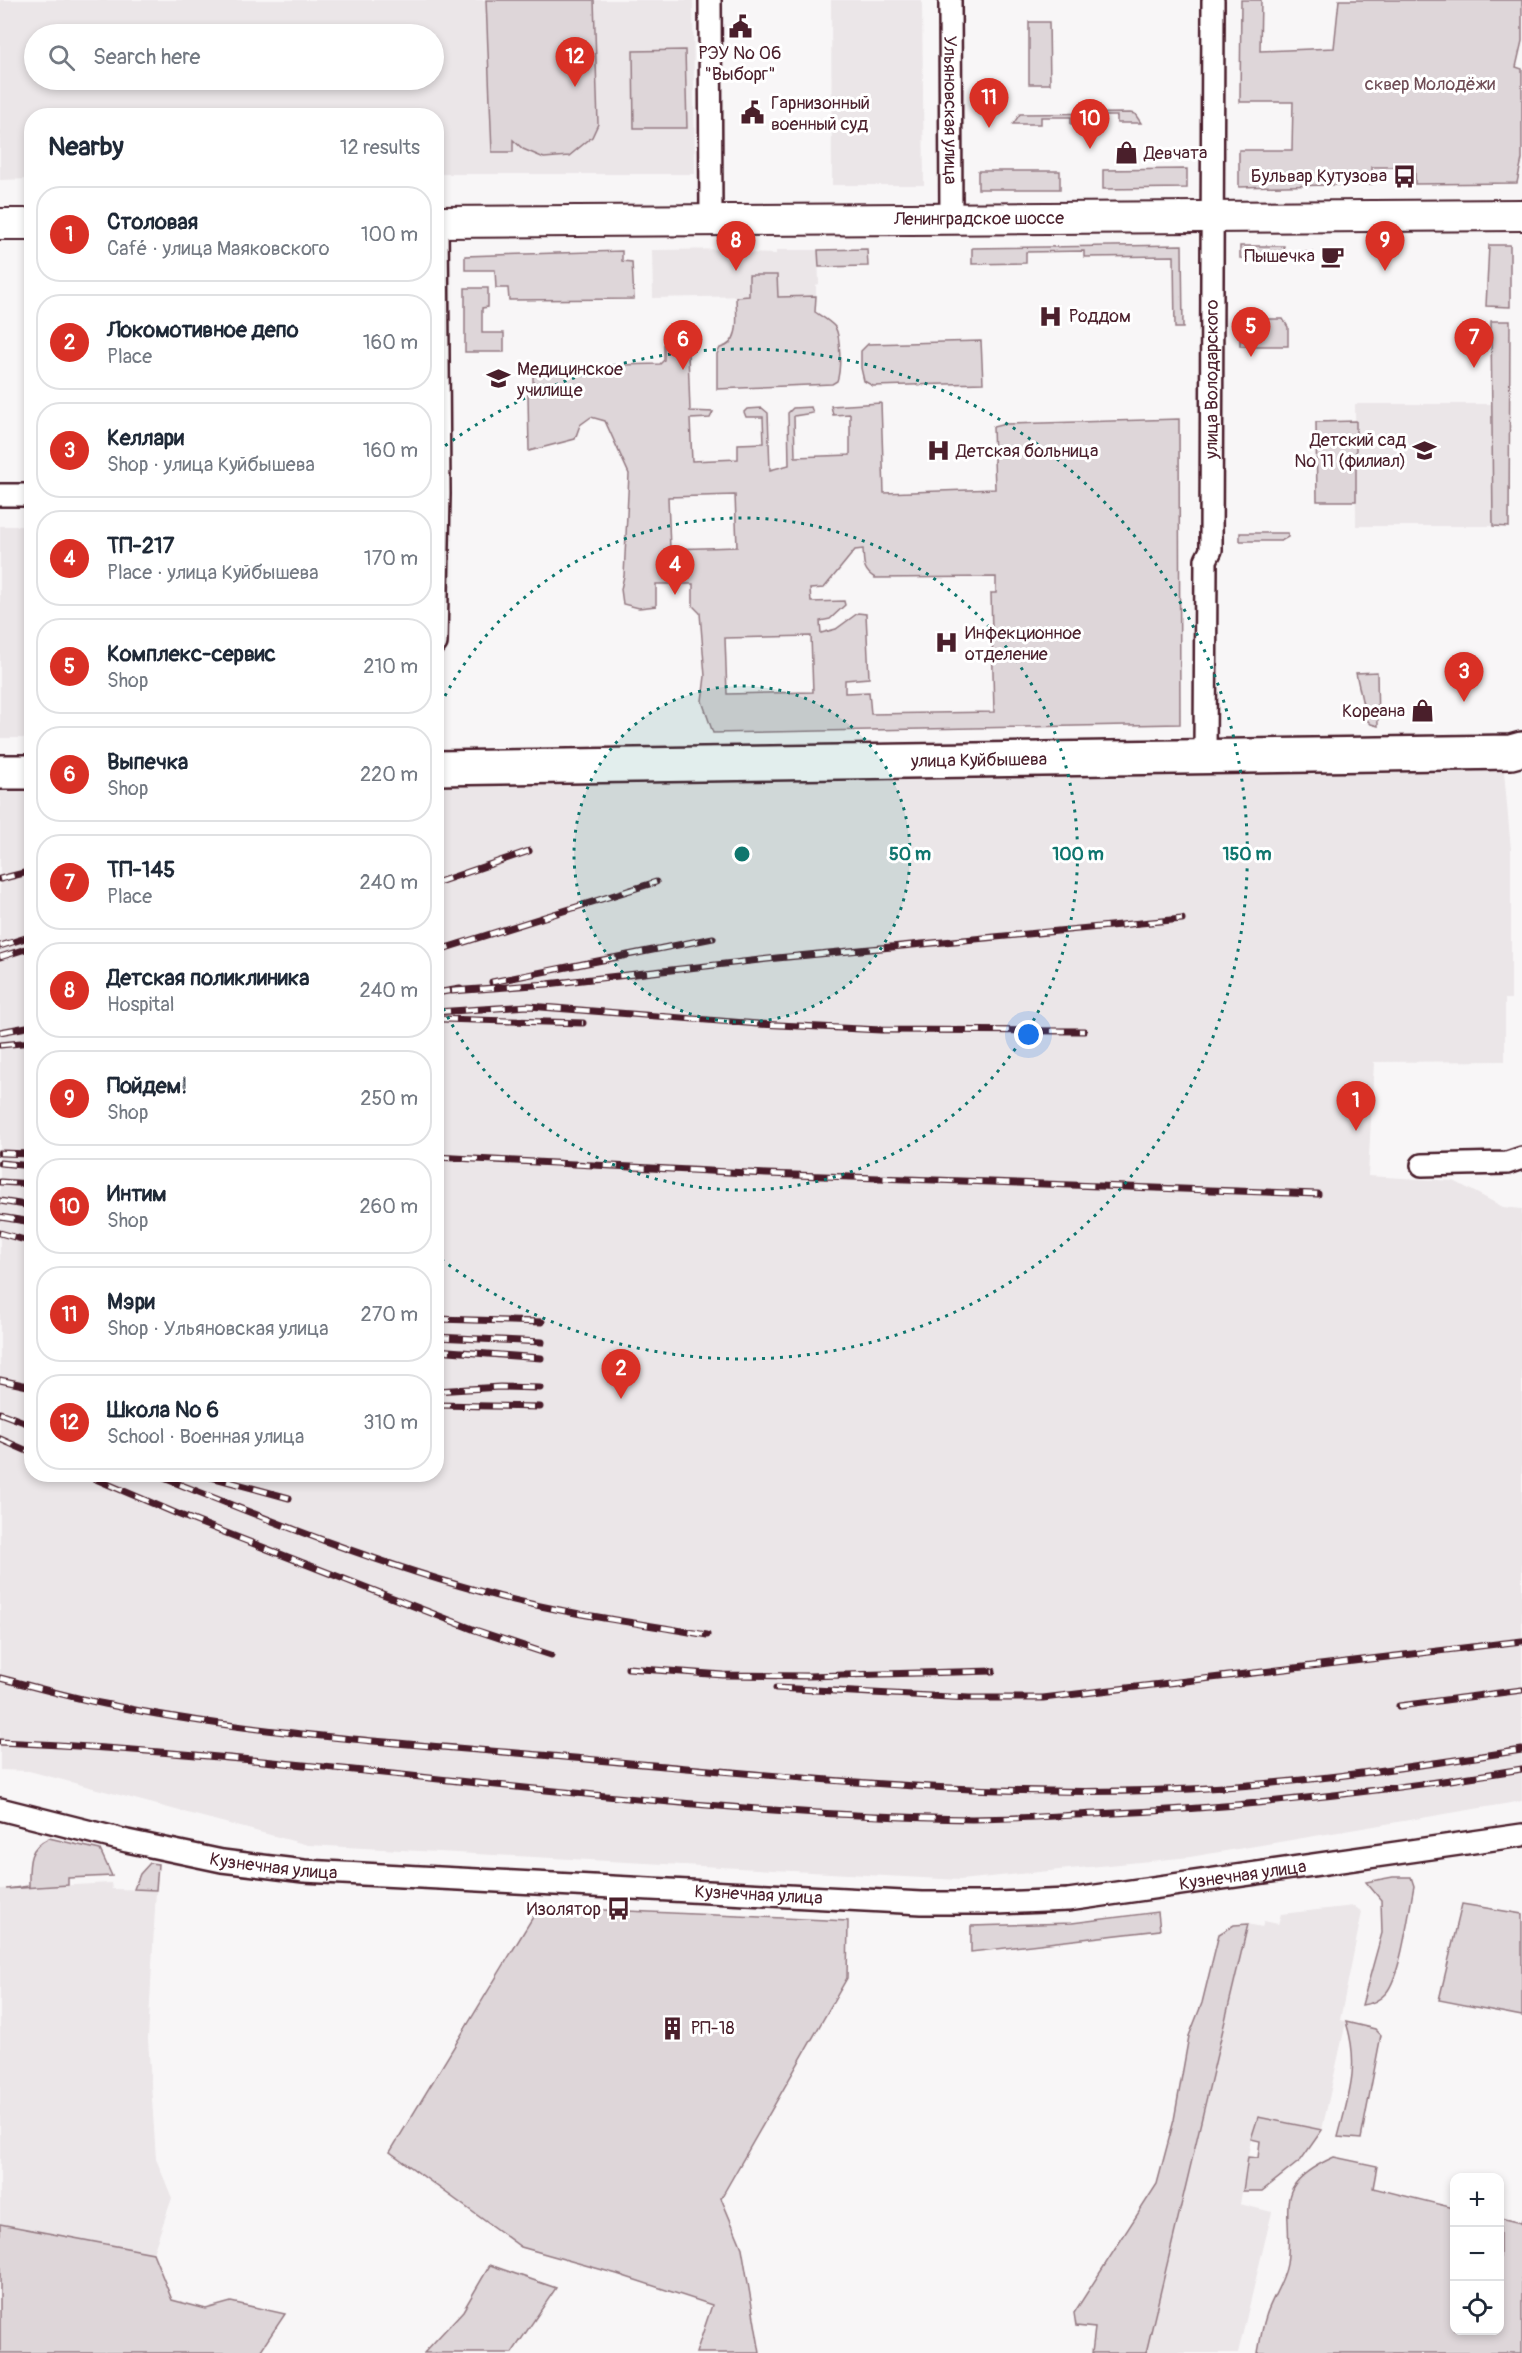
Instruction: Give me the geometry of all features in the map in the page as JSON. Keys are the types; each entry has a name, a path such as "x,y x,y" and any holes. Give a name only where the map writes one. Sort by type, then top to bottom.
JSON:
{"main road":[{"name":"Ленинградское шоссе","path":"444,222 1522,215"},
{"path":"0,224 24,224"},
{"name":"улица Куйбышева","path":"444,768 1511,752 1522,748"},
{"path":"0,772 24,772"}],"street":[{"path":"710,0 711,220"},
{"name":"Ульяновская улица","path":"950,0 951,219"},
{"name":"улица Володарского","path":"1205,756 1206,560 1211,550 1213,0"},
{"path":"0,495 24,495"},
{"path":"1422,1165 1507,1163 1522,1158"},
{"name":"Кузнечная улица","path":"0,1809 127,1841 222,1861 304,1871 922,1903 1068,1900 1522,1835"},
{"path":"1498,1838 1522,1843"}],"shaded area":[{"path":"0,0 693,0 695,174 444,174 444,108 24,108 24,179 0,180"},
{"path":"831,0 922,0 924,185 832,185"},
{"path":"744,249 744,253 776,254 776,250 818,250 819,284 816,285 816,296 778,297 777,275 749,276 749,296 653,298 652,250"},
{"name":"Детский сад № 11 (филиал)","path":"1355,404 1492,404 1493,526 1356,526"},
{"path":"0,526 24,526 24,738 0,738"},
{"path":"1504,771 1511,850 1511,999 1505,999 1505,1061 1374,1062 1368,1176 1454,1181 1503,1207 1522,1209 1522,1801 1190,1857 960,1880 308,1845 29,1771 0,1770 0,788 24,787 24,1482 444,1482 444,782"},
{"path":"111,1883 112,1889 156,1890 148,2039 156,2159 172,2198 153,2253 0,2224 0,1889"},
{"path":"1354,1906 1362,1912 1340,2020 1346,2022 1322,2130 1259,2117 1251,2139 1240,2204 1272,2212 1238,2353 1146,2353 1248,1924 1262,1927 1264,1921 1278,1924 1281,1914"}],"green space":[{"path":"486,0 594,0 598,124 592,137 569,156 544,158 523,149 513,140 513,152 492,152"},
{"name":"сквер Молодёжи","path":"1241,0 1261,0 1260,51 1334,48 1339,0 1522,0 1522,41 1516,67 1522,69 1522,159 1517,183 1415,184 1415,167 1372,167 1372,184 1239,187 1239,150 1292,150 1293,102 1240,102"},
{"path":"1029,22 1049,22 1050,84 1029,84"},
{"path":"685,50 687,128 634,128 633,51"},
{"path":"1020,114 1135,114 1141,123 1117,123 1117,116 1090,116 1090,124 1071,124 1071,117 1041,117 1041,124 1013,124"},
{"path":"1187,169 1187,188 1103,189 1103,170"},
{"path":"978,171 1060,171 1060,189 978,189"},
{"path":"1182,245 1183,328 1175,328 1174,256 1084,257 1084,251 1026,252 1026,263 972,264 972,248"},
{"path":"1489,245 1510,245 1510,307 1486,306"},
{"path":"1240,246 1284,246 1285,252 1312,252 1312,259 1240,258"},
{"path":"867,249 868,266 819,267 818,250"},
{"path":"622,251 622,261 632,262 634,299 509,300 508,288 496,288 495,270 465,270 465,256"},
{"path":"749,275 777,275 778,297 816,296 815,312 831,323 837,332 840,354 837,381 832,384 717,389 717,354 720,348 732,341 735,335 736,297 749,296"},
{"path":"465,288 488,288 488,307 482,308 482,333 504,333 504,352 465,352"},
{"path":"1240,319 1283,319 1288,327 1288,346 1240,346"},
{"path":"1491,321 1510,321 1509,527 1493,526"},
{"path":"664,338 673,347 679,347 688,353 690,411 713,412 710,418 690,419 692,461 738,459 738,444 764,443 763,417 746,417 744,412 747,409 762,408 768,413 770,470 789,465 788,413 793,408 811,407 813,413 794,416 795,457 850,455 850,414 833,415 831,406 881,403 884,493 995,489 993,427 1005,424 1179,419 1180,724 713,733 702,701 705,676 700,613 693,606 693,584 656,584 656,606 639,608 623,604 621,589 624,576 629,474 605,421 591,417 580,425 575,439 529,451 528,394 533,394 533,367 660,364 664,360","holes":["735,495 737,547 670,549 668,497","863,549 866,569 875,578 996,577 996,593 991,593 994,712 871,714 869,692 845,693 845,680 869,678 866,614 858,613 836,629 821,633 820,621 830,619 845,605 844,601 811,602 810,589 824,588 855,550","811,636 813,692 727,694 725,638"]},
{"path":"981,341 983,383 873,386 864,381 861,351 868,344"},
{"path":"1356,421 1356,501 1317,501 1316,422"},
{"path":"1240,533 1288,533 1288,537 1281,541 1240,541"},
{"path":"1377,672 1378,726 1366,719 1356,673"},
{"path":"49,1838 100,1850 112,1876 68,1878 68,1885 6,1889 29,1886 33,1852"},
{"path":"150,1863 158,1864 156,1890 134,1889 140,1874"},
{"path":"1393,1877 1411,1877 1414,1886 1400,1958 1386,1993 1375,2002 1362,2005 1382,1933 1381,1900 1366,1882"},
{"path":"1462,1904 1522,1914 1522,2016 1439,2000"},
{"path":"539,1907 848,1921 847,1978 721,2198 742,2248 760,2353 696,2353 712,2305 617,2274 521,2247 390,2152"},
{"path":"1158,1912 1160,1930 971,1952 971,1926 1072,1923"},
{"path":"1248,1924 1146,2353 1092,2353 1095,2328 1076,2326 1074,2313 1157,2184 1174,2120 1189,2036 1202,2003 1219,1934 1234,1925"},
{"path":"1346,2022 1375,2029 1381,2035 1361,2139 1338,2137 1353,2066"},
{"path":"1258,2117 1322,2130 1301,2160 1262,2191 1243,2191 1248,2157 1258,2158 1260,2141 1251,2139"},
{"path":"1334,2157 1377,2166 1373,2188 1450,2207 1450,2335 1504,2335 1504,2219 1521,2223 1522,2219 1522,2353 1258,2353 1266,2316 1287,2264 1288,2201 1292,2189 1300,2178"},
{"path":"0,2224 153,2253 172,2300 206,2309 231,2302 285,2314 259,2353 0,2353"},
{"path":"490,2265 556,2288 512,2353 424,2353 463,2311"}],"railway":[{"path":"444,880 529,851"},
{"path":"0,879 24,873"},
{"path":"444,948 656,882"},
{"path":"452,991 547,984 777,958 1182,919"},
{"path":"0,946 24,938"},
{"path":"492,982 713,938"},
{"path":"0,957 24,950"},
{"path":"444,992 460,989"},
{"path":"444,1011 529,1006 758,1024 881,1030 1084,1031"},
{"path":"444,1019 583,1023"},
{"path":"0,1032 24,1028"},
{"path":"0,1045 24,1043"},
{"path":"0,1153 24,1154"},
{"path":"444,1157 767,1174 1318,1194"},
{"path":"0,1163 24,1165"},
{"path":"0,1182 24,1184"},
{"path":"0,1201 24,1205"},
{"path":"0,1217 24,1221"},
{"path":"0,1233 24,1240"},
{"path":"444,1319 542,1322"},
{"path":"444,1337 542,1342"},
{"path":"444,1351 541,1358"},
{"path":"0,1380 24,1385"},
{"path":"444,1390 500,1387 540,1388"},
{"path":"444,1405 540,1407"},
{"path":"0,1413 24,1422"},
{"path":"0,1439 24,1450"},
{"path":"103,1482 180,1515 475,1630 551,1655"},
{"path":"174,1482 369,1557 457,1585 551,1608 707,1635"},
{"path":"230,1482 289,1498"},
{"path":"776,1688 969,1698 1043,1698 1522,1641"},
{"path":"628,1668 723,1675 808,1676 993,1671"},
{"path":"0,1678 160,1715 275,1731 810,1779 976,1789 1141,1791 1224,1787 1336,1776 1522,1750"},
{"path":"1399,1706 1522,1690"},
{"path":"0,1742 243,1759 729,1807 850,1815 972,1819 1149,1811 1256,1803 1362,1792 1522,1769"}],"place":[{"name":"РЭУ № 06 \"Выборг\"","path":"740,27"},
{"name":"Школа № 6","path":"575,87"},
{"name":"Гарнизонный военный суд","path":"753,113"},
{"name":"Мэри","path":"989,128"},
{"name":"Интим","path":"1090,149"},
{"name":"Девчата","path":"1126,153"},
{"name":"Бульвар Кутузова","path":"1405,176"},
{"name":"Пышечка","path":"1333,256"},
{"name":"Детская поликлиника","path":"736,271"},
{"name":"Пойдем!","path":"1385,271"},
{"name":"Роддом","path":"1051,316"},
{"name":"Комплекс-сервис","path":"1251,357"},
{"name":"ТП-145","path":"1474,368"},
{"name":"Выпечка","path":"683,370"},
{"name":"Медицинское училище","path":"499,379"},
{"name":"Детский сад № 11 (филиал)","path":"1424,450"},
{"name":"Детская больница","path":"938,451"},
{"name":"ТП-217","path":"675,595"},
{"name":"Инфекционное отделение","path":"947,643"},
{"name":"Келлари","path":"1464,702"},
{"name":"Кореана","path":"1423,711"},
{"name":"Столовая","path":"1356,1131"},
{"name":"Локомотивное депо","path":"621,1399"},
{"name":"Изолятор","path":"619,1909"},
{"name":"РП-18","path":"673,2028"}]}
